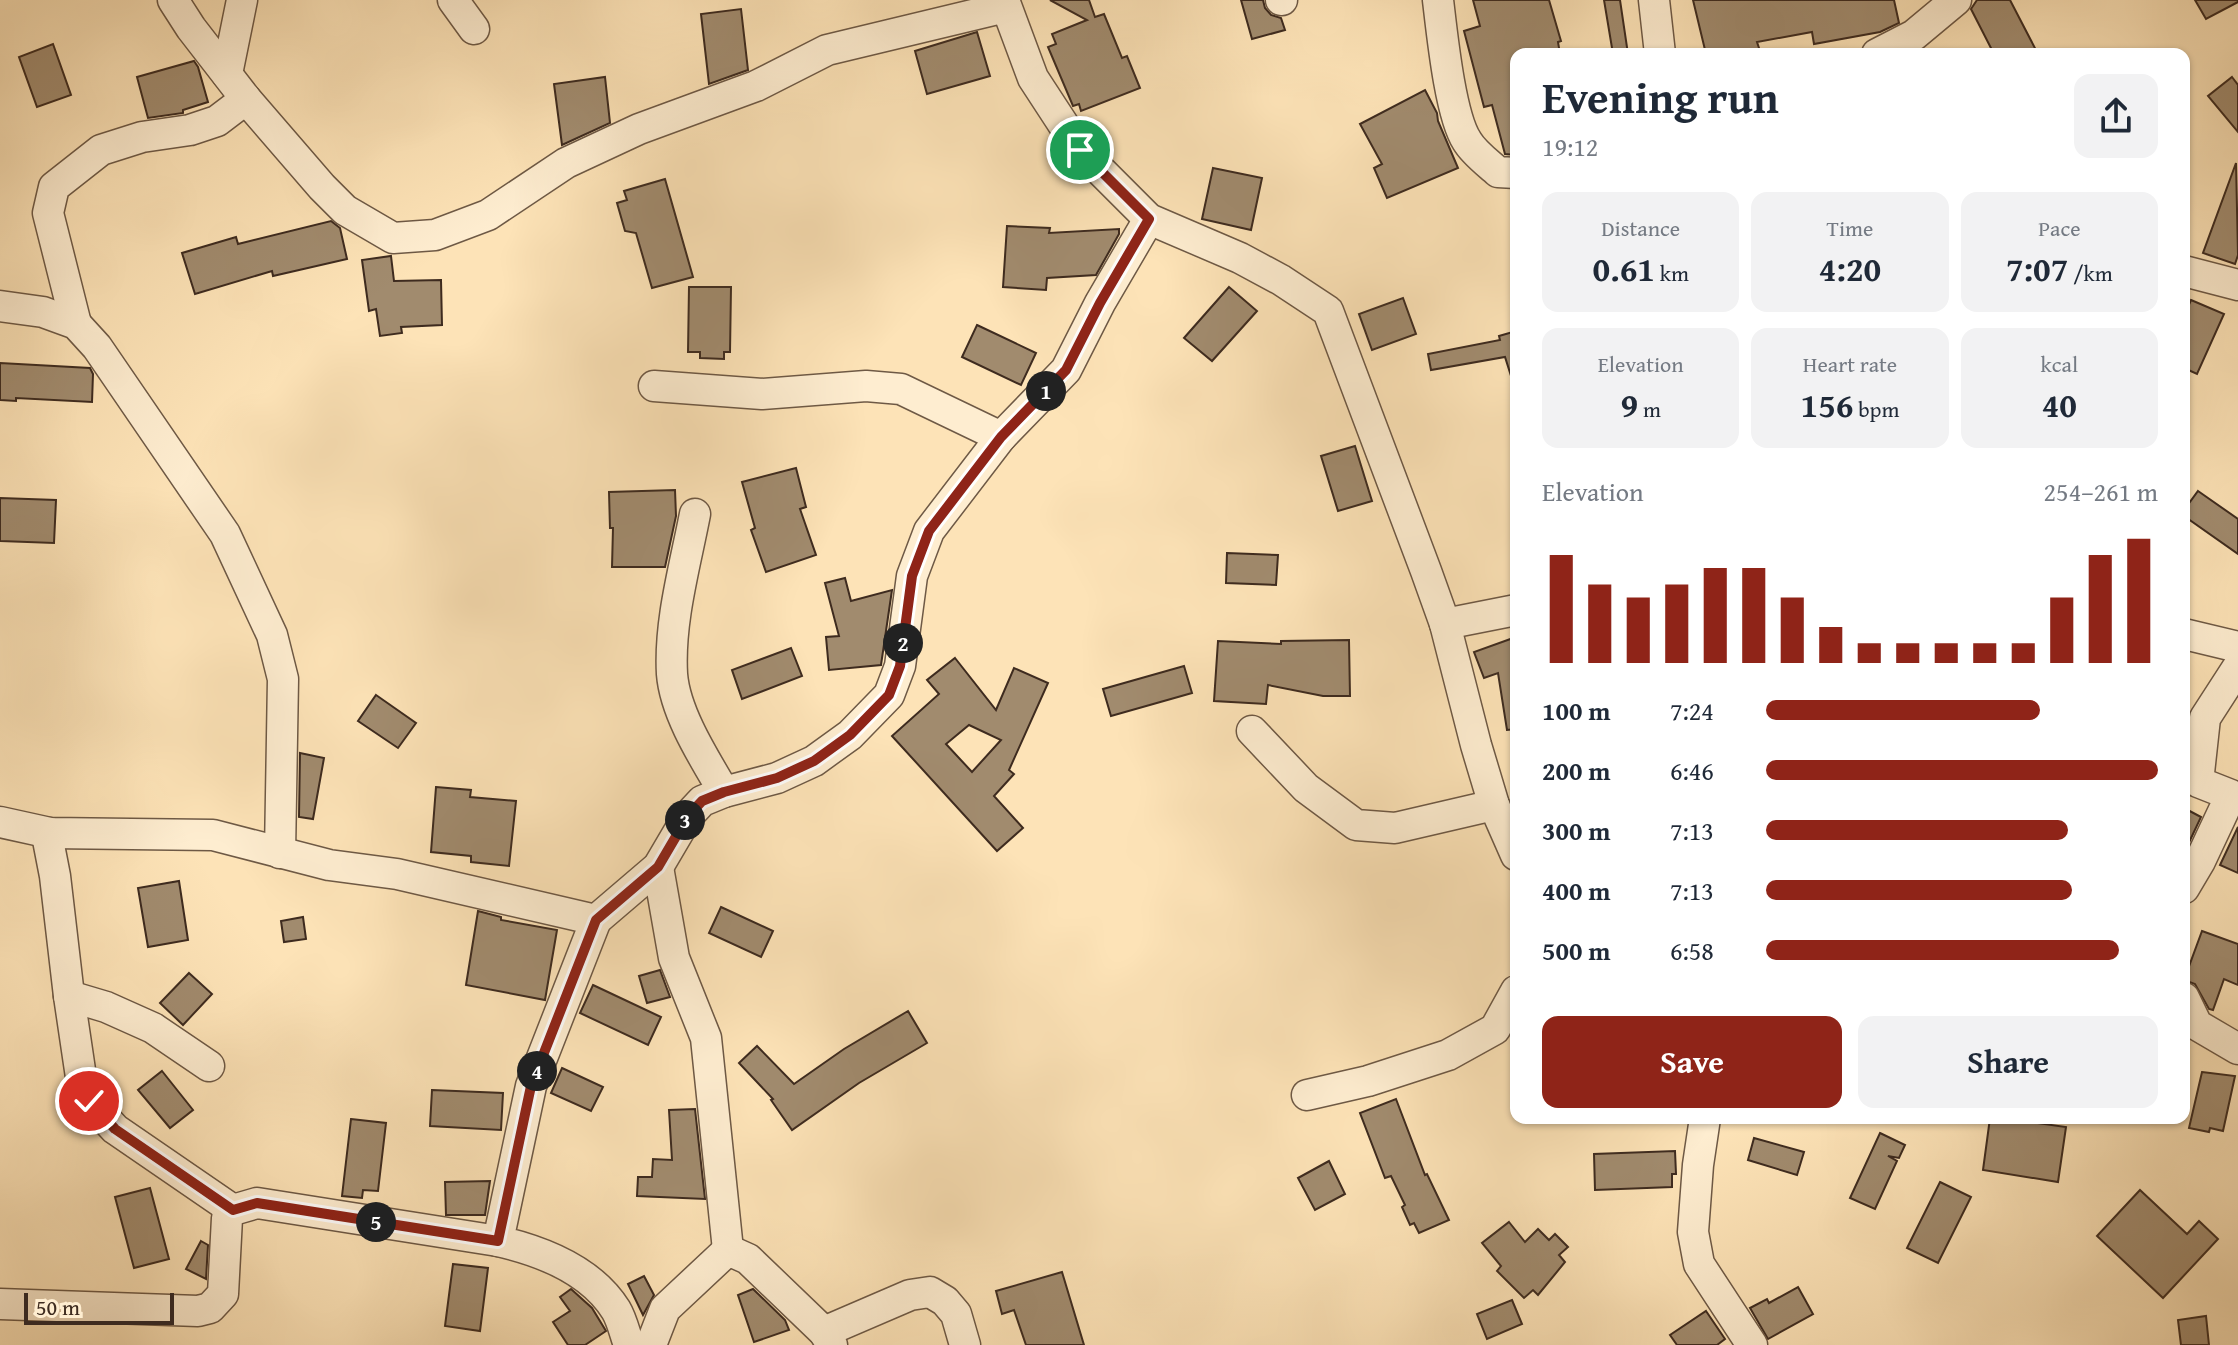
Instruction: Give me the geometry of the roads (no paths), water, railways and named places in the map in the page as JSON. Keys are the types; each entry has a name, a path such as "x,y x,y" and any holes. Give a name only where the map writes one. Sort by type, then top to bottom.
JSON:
{"street":[{"path":"173,0 246,99 322,187 345,210 393,238 435,235 488,215 566,163 639,129 756,86 827,50 1005,3 1033,78 1080,150 1149,219 1240,258 1328,311 1445,624 1476,745 1494,805 1510,841"},
{"path":"227,74 242,0"},
{"path":"453,0 474,29"},
{"path":"1438,0 1457,113 1467,141 1498,172 1510,173"},
{"path":"1654,0 1659,48"},
{"path":"1889,48 1914,35 1956,0"},
{"path":"76,324 48,213 54,187 101,150 142,137 190,130 217,121 246,99"},
{"path":"498,1241 531,1086 596,920 658,867 688,816 702,801 777,778 814,761 850,735 889,695 900,666 912,576 929,531 1001,437 1066,370 1100,303 1149,219"},
{"path":"2190,273 2238,285"},
{"path":"0,306 43,312 76,324 97,347 225,534 272,635 283,679 280,853"},
{"path":"654,386 762,394 866,386 901,389 1001,437"},
{"path":"695,514 673,633 672,676 696,746 724,792"},
{"path":"1445,624 1510,611"},
{"path":"2190,635 2238,647"},
{"path":"2190,878 2234,798 2198,782 2205,718 2238,667"},
{"path":"1252,731 1306,788 1356,825 1395,828 1494,805"},
{"path":"0,822 50,833 213,835 329,865 397,874 596,920"},
{"path":"50,833 48,840 69,996 81,1077 89,1101 115,1129 233,1210"},
{"path":"658,867 674,958 706,1038 728,1250"},
{"path":"69,996 106,1007 153,1028 209,1066"},
{"path":"1307,1095 1368,1081 1448,1055 1495,1029 1510,1002"},
{"path":"2190,1013 2197,1025 2238,1049"},
{"path":"1704,1124 1693,1232 1699,1264 1752,1345"},
{"path":"0,1304 198,1311 210,1308 223,1294 227,1218 233,1210 257,1203 529,1248 595,1283 617,1311 629,1345"},
{"path":"728,1250 748,1259 828,1338 910,1295 930,1292 945,1301 956,1314 965,1345"},
{"path":"651,1345 665,1309 728,1250"}]}
